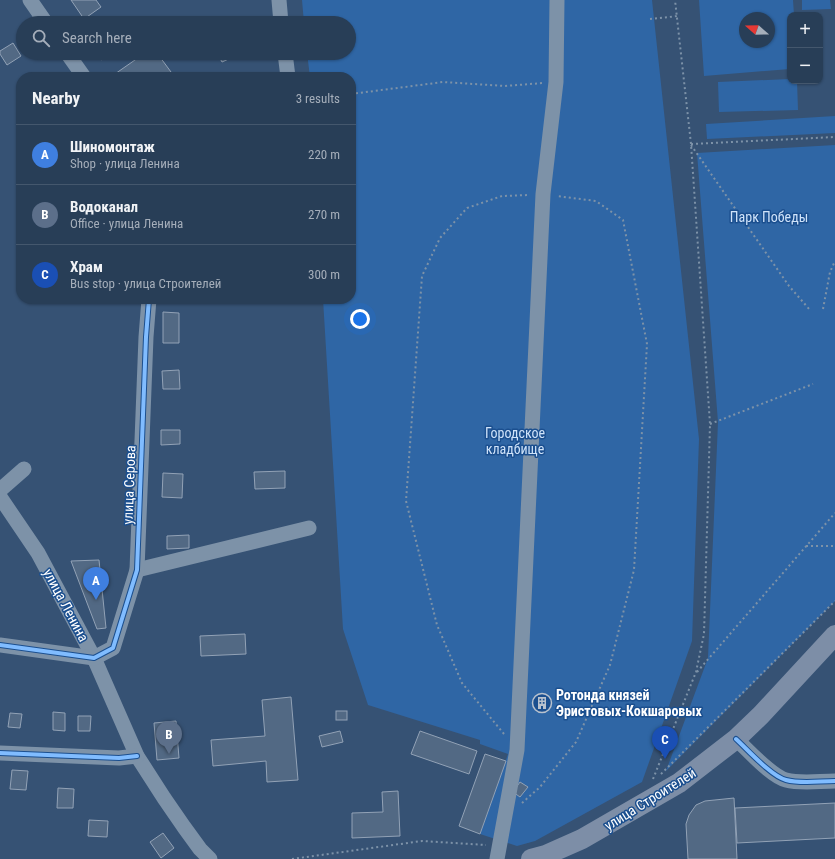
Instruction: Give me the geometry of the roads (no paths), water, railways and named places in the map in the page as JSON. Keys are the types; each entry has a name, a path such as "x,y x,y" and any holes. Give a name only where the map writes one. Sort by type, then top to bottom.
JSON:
{"main road":[{"name":"улица Строителей","path":"514,859 540,858 582,839 667,791 685,779 736,739 761,715 835,635"}],"street":[{"path":"30,0 41,16"},
{"path":"279,0 281,16"},
{"path":"498,853 517,750 543,194 556,82 557,0"},
{"path":"72,60 80,72"},
{"path":"286,60 287,72"},
{"name":"улица Серова","path":"94,658 112,648 137,570 146,337 149,304"},
{"path":"0,490 24,469"},
{"name":"улица Ленина","path":"0,497 38,553 94,658 137,756 184,828 200,849 210,859"},
{"path":"137,570 309,528"},
{"path":"1,643 94,658"},
{"path":"736,739 773,774 784,780 835,781"},
{"path":"0,753 119,758 137,756"}],"place":[{"name":"Шиномонтаж","path":"96,600"},
{"name":"Ротонда князей Эристовых-Кокшаровых","path":"542,703"},
{"name":"Водоканал","path":"169,754"},
{"name":"Храм","path":"665,759"}],"park label":[{"name":"Парк Победы","path":"769,217"},
{"name":"Городское кладбище","path":"515,442"}]}
